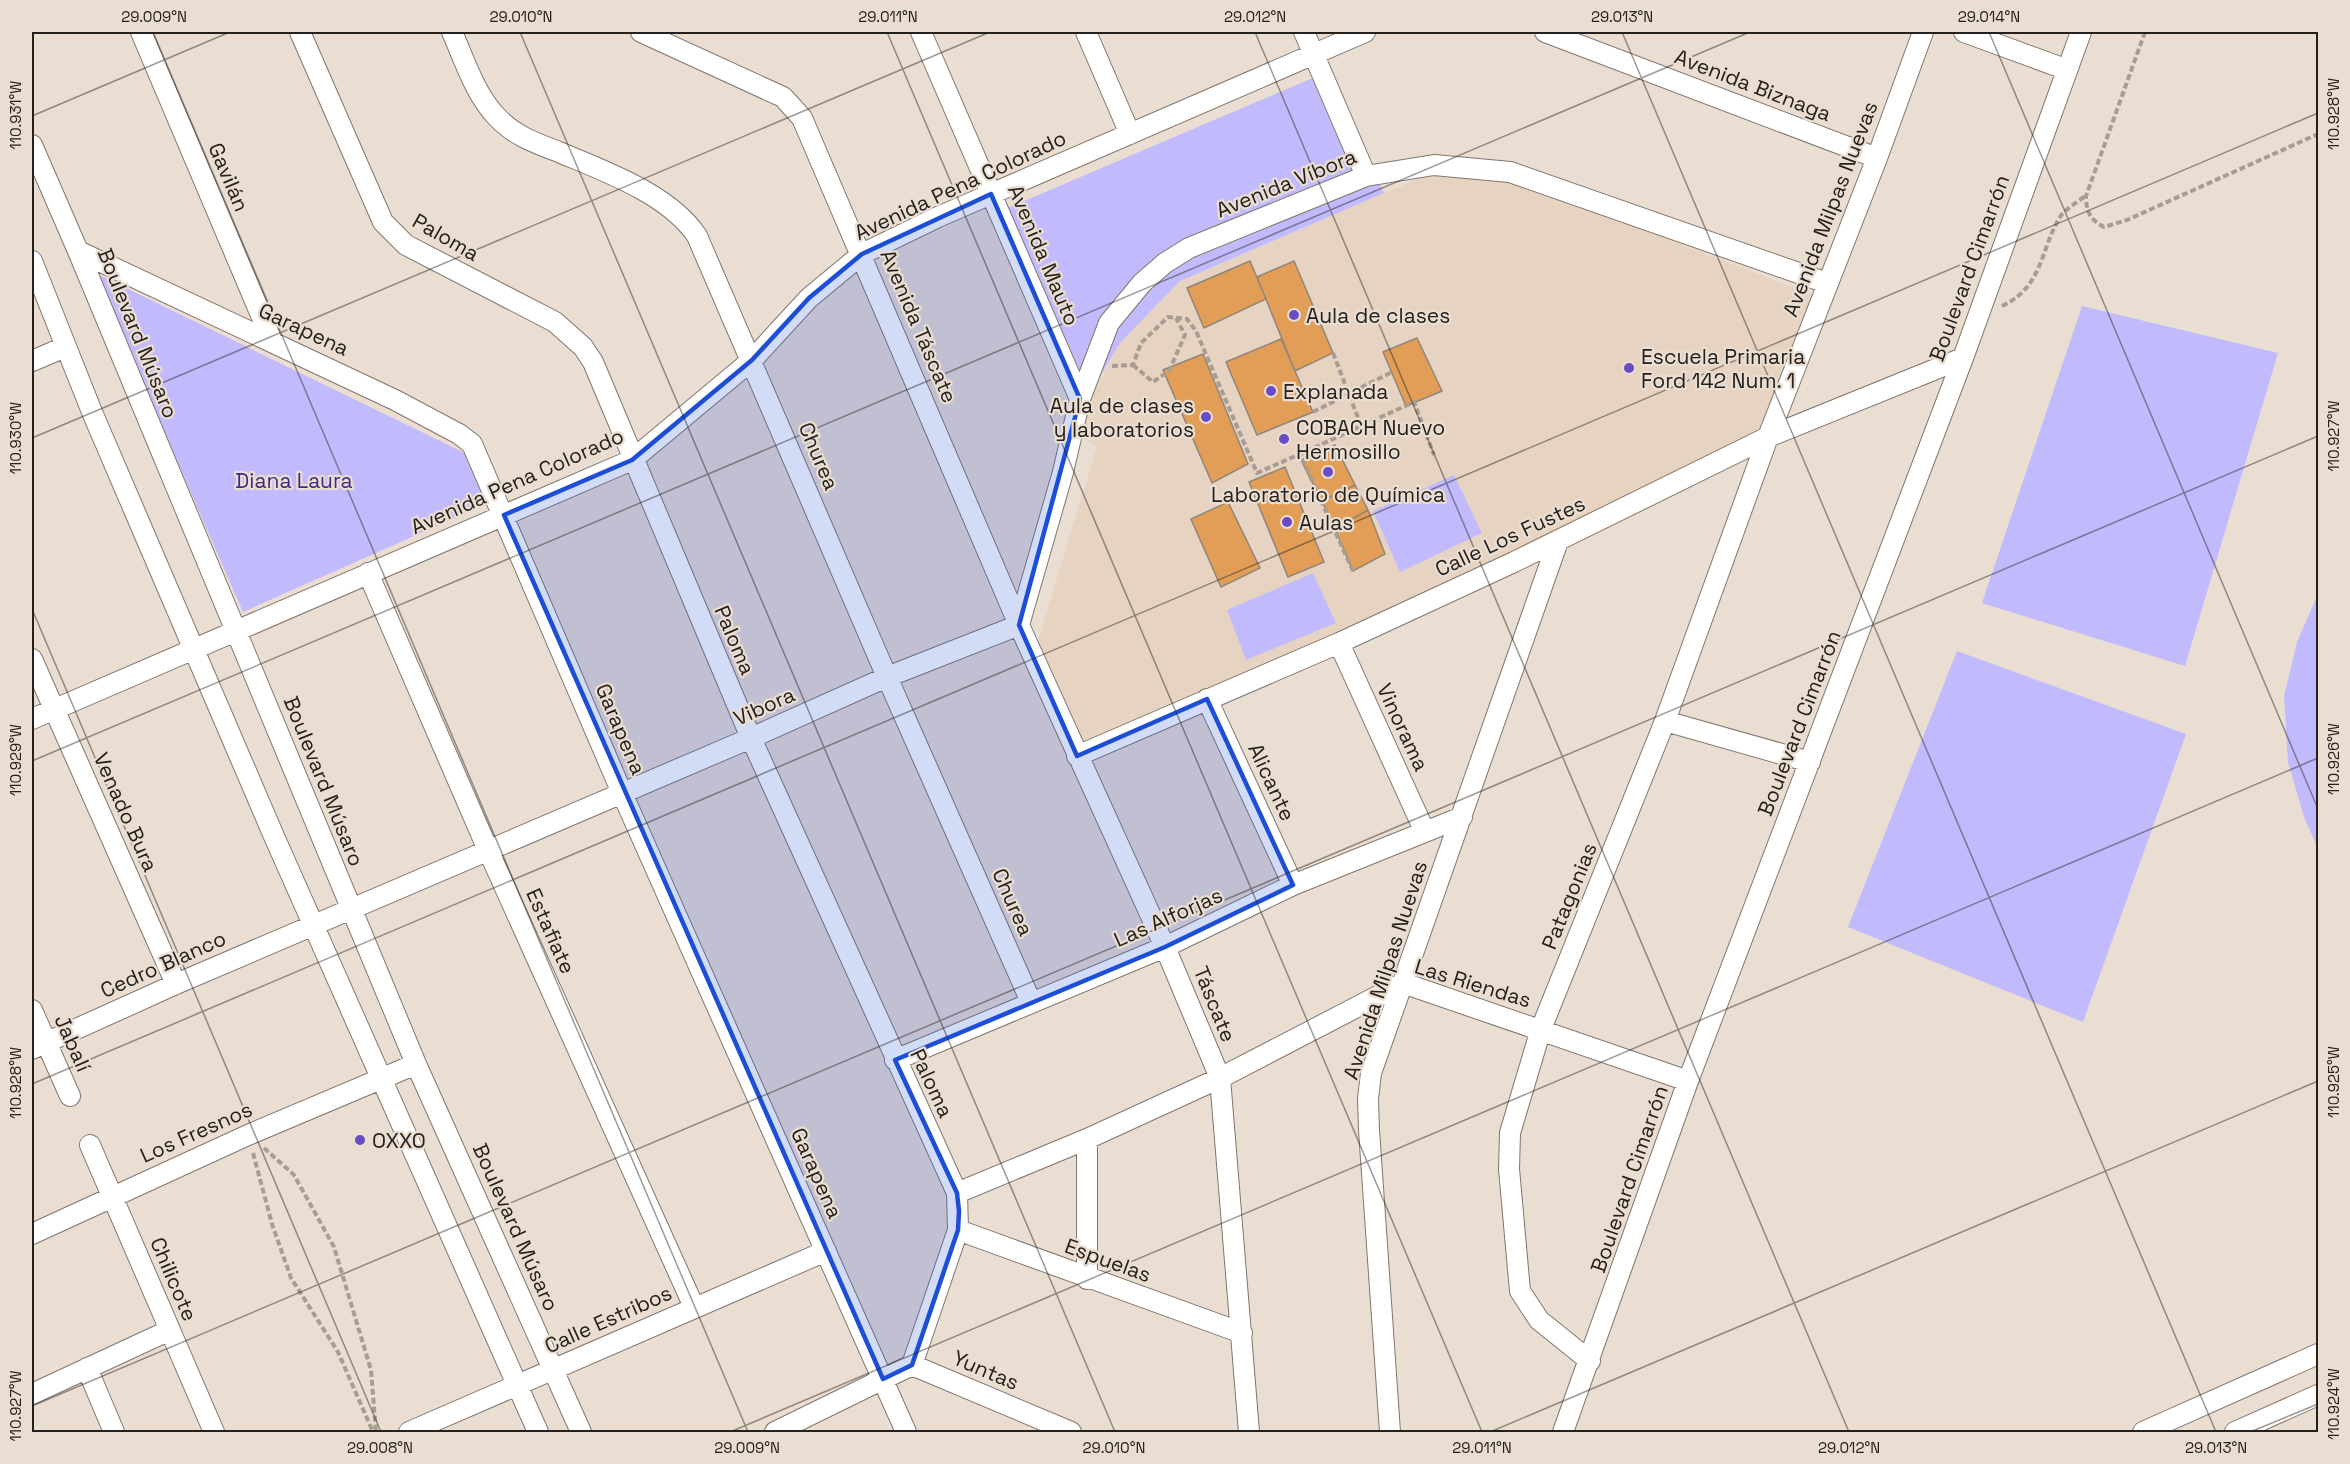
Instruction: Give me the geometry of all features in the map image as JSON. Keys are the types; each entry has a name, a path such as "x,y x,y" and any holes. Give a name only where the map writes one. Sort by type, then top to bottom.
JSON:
{"street":[{"name":"Gavilán","path":"141,32 272,341"},
{"name":"Paloma","path":"300,32 383,222 406,245 555,322 570,334 593,362 632,460 751,738 957,1193 958,1230 912,1365"},
{"name":"Churea","path":"452,32 482,96 495,116 516,134 601,170 674,208 688,222 697,236 887,677 1031,1002"},
{"name":"Avenida Táscate","path":"641,32 773,92 795,106 809,131 1019,625"},
{"name":"Avenida Mauto","path":"921,32 1080,399"},
{"path":"1086,32 1130,134"},
{"path":"1304,32 1366,176"},
{"name":"Avenida Pena Colorado","path":"32,720 632,460 752,360 809,298 862,254 991,194 1315,56 1365,32"},
{"name":"Avenida Biznaga","path":"1545,32 1878,158"},
{"name":"Avenida Milpas Nuevas","path":"1768,437 1878,158 1923,32"},
{"path":"1964,32 2065,69"},
{"name":"Boulevard Cimarrón","path":"1563,1432 1688,1081 1963,358 2065,69 2081,32"},
{"name":"Boulevard Músaro","path":"32,145 416,1064 581,1432"},
{"name":"Avenida Víbora","path":"1080,399 1109,323 1142,283 1165,263 1189,248 1366,176 1434,165 1510,172 1827,283"},
{"name":"Garapena","path":"78,251 272,341 459,434 472,444 622,793 906,1432"},
{"path":"32,261 65,347 273,834 538,1432"},
{"path":"32,361 65,347"},
{"name":"Calle Los Fustes","path":"1077,756 1339,643 1558,541 1768,437 1963,358"},
{"path":"1019,625 1057,493 1080,399"},
{"name":"Patagonias","path":"1590,1361 1539,1320 1520,1291 1509,1169 1510,1133 1541,1029 1665,721 1768,437"},
{"name":"Avenida Milpas Nuevas","path":"1390,1432 1368,1099 1371,1073 1558,541"},
{"name":"Estafiate","path":"368,573 488,850 694,1307"},
{"name":"Vibora","path":"315,925 751,738 887,677 1019,625"},
{"name":"Táscate","path":"1019,625 1166,947 1220,1078 1249,1432"},
{"name":"Vinorama","path":"1339,643 1424,830"},
{"name":"Venado Bura","path":"32,659 176,984"},
{"name":"Alicante","path":"1208,699 1293,885"},
{"path":"1665,721 1810,762"},
{"name":"Las Alforjas","path":"895,1060 1166,947 1293,885 1424,830 1462,817"},
{"name":"Cedro Blanco","path":"39,1046 315,925"},
{"name":"Las Riendas","path":"957,1193 1088,1139 1220,1078 1403,983 1688,1081"},
{"name":"Jabalí","path":"32,1010 39,1046 70,1096"},
{"name":"Los Fresnos","path":"32,1234 248,1135 416,1064"},
{"path":"1087,1279 1088,1139"},
{"name":"Chilicote","path":"90,1145 214,1432"},
{"name":"Espuelas","path":"958,1230 1087,1279 1242,1333"},
{"name":"Calle Estribos","path":"409,1432 826,1251"},
{"path":"32,1394 170,1330"},
{"path":"2143,1432 2319,1354"},
{"path":"775,1432 912,1365"},
{"name":"Yuntas","path":"912,1365 1071,1432"},
{"path":"87,1368 114,1432"},
{"path":"2235,1432 2319,1395"}],"path":[{"path":"2145,32 2086,196 2086,208 2095,222 2104,227 2127,220 2319,134"},
{"path":"1978,317 2015,300 2037,275 2061,216 2086,196"},
{"path":"1133,365 1141,343 1168,317 1187,319 1196,331 1257,472 1362,428 1414,402 1434,454"},
{"path":"1092,366 1133,365 1153,382 1169,371 1185,335 1176,318"},
{"path":"1333,353 1362,428"},
{"path":"1313,412 1392,372"},
{"path":"1300,454 1353,571"},
{"path":"248,1135 294,1175 334,1246 372,1370 375,1432"},
{"path":"248,1135 272,1224 291,1278 338,1352 375,1432"}],"highlighted area":[{"path":"991,194 1080,399 1019,625 1077,756 1207,699 1293,885 1165,947 895,1060 957,1193 959,1211 958,1230 912,1365 883,1379 504,515 632,460 752,360 809,298 862,254"}],"shaded area":[{"path":"1436,171 1509,179 1832,302 1783,423 1534,550 1088,751 1038,641 1097,446 1073,432 1120,343 1180,281"}],"green space":[{"path":"1329,71 1384,193 1180,281 1120,343 1081,409 1003,210"},
{"name":"Diana Laura","path":"95,273 473,457 493,501 243,612"},
{"path":"2082,306 2278,353 2185,666 1982,603"},
{"path":"1454,475 1482,533 1400,572 1373,511"},
{"path":"1313,573 1336,623 1246,660 1227,610"},
{"path":"2318,594 2318,849 2304,817 2288,762 2284,696 2297,642"},
{"path":"1957,651 2186,734 2083,1022 1848,927"}],"building":[{"path":"1250,261 1266,299 1204,328 1187,288"},
{"name":"Aula de clases","path":"1294,261 1333,353 1295,371 1257,277"},
{"path":"1417,338 1442,391 1406,406 1383,352"},
{"name":"Explanada","path":"1281,339 1313,412 1257,435 1226,362"},
{"name":"Aula de clases y laboratorios","path":"1203,354 1248,464 1212,483 1163,370"},
{"name":"Laboratorio de Química","path":"1335,445 1355,485 1322,501 1301,460"},
{"name":"Aulas","path":"1285,467 1324,562 1288,577 1249,482"},
{"path":"1355,485 1368,510 1335,529 1322,501"},
{"name":"Aulas","path":"1228,502 1260,568 1221,587 1191,519"},
{"path":"1368,510 1385,554 1353,571 1335,529"}],"place":[{"name":"Aula de clases","path":"1294,315"},
{"name":"Escuela Primaria Ford 142 Num. 1","path":"1629,368"},
{"name":"Explanada","path":"1271,391"},
{"name":"Aula de clases y laboratorios","path":"1206,417"},
{"name":"COBACH Nuevo Hermosillo","path":"1284,439"},
{"name":"Laboratorio de Química","path":"1328,472"},
{"name":"Aulas","path":"1287,522"},
{"name":"OXXO","path":"360,1140"}]}
